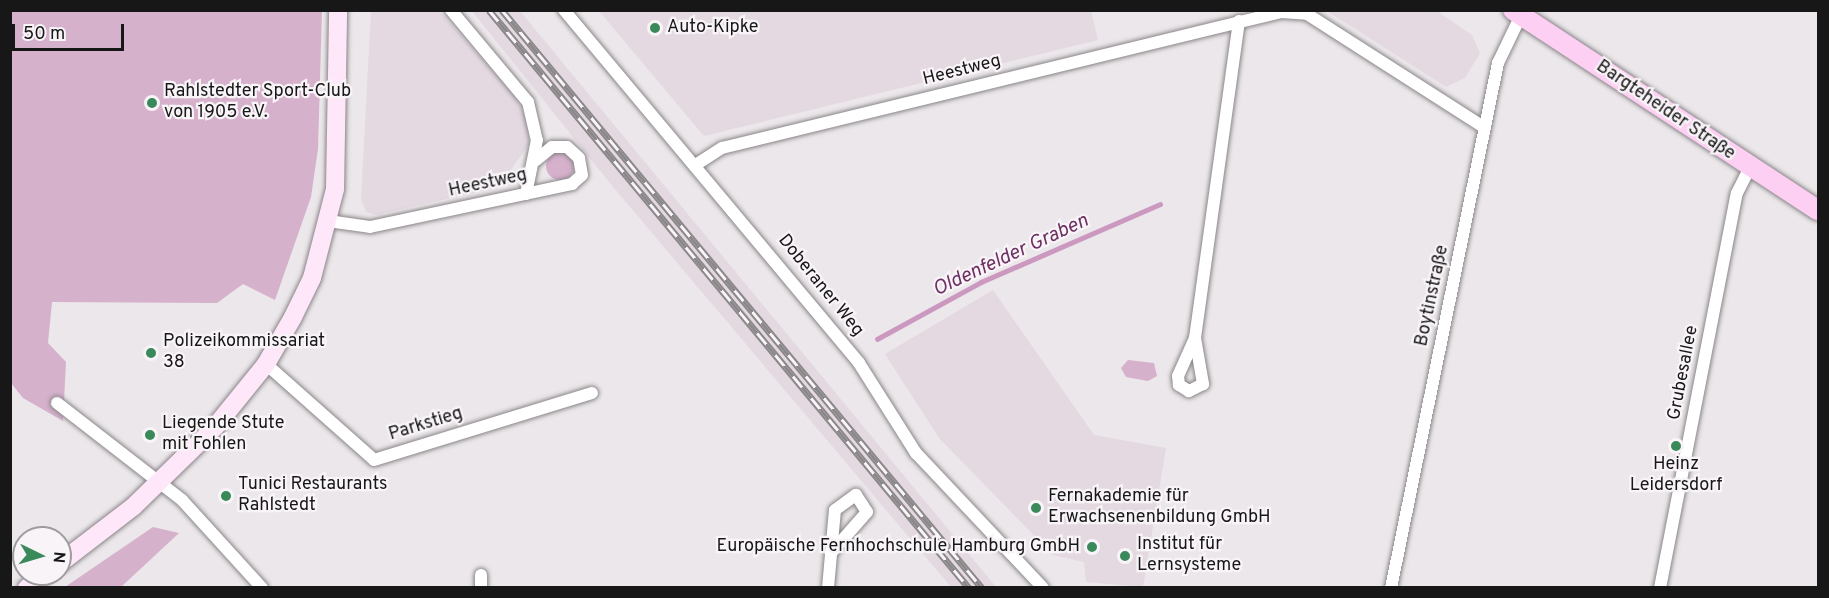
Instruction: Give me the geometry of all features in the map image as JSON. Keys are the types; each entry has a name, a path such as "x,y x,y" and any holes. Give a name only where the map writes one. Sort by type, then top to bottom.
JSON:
{"main road":[{"path":"72,553 161,481 238,402 266,364 312,278 328,221 338,160 338,10"},
{"name":"Bargteheider Straße","path":"1519,12 1750,168 1818,210"}],"street":[{"path":"451,10 528,102 536,124 536,160 525,194"},
{"name":"Doberaner Weg","path":"564,10 697,164 859,363 916,453 1043,588"},
{"name":"Heestweg","path":"697,164 722,148 1281,12 1307,14 1485,128"},
{"name":"Boytinstraße","path":"1391,588 1498,63 1519,12"},
{"path":"1195,338 1239,21"},
{"name":"Heestweg","path":"328,221 370,227 572,184 582,175 579,158 563,146 546,150 536,160"},
{"name":"Grubesallee","path":"1660,588 1737,193 1750,168"},
{"name":"Parkstieg","path":"266,364 374,460 592,393"},
{"path":"57,403 161,481 262,588"},
{"path":"828,588 831,553"}],"shaded area":[{"name":"Rahlstedter Sport-Club von 1905 e.V.","path":"10,11 322,11 318,149 311,197 275,300 243,284 217,303 52,302 48,343 66,362 63,421 23,398 11,383"},
{"path":"371,11 439,11 515,96 526,118 529,144 499,187 376,215 366,212 361,199"},
{"path":"472,11 520,11 996,587 951,587 609,182"},
{"path":"599,11 1091,11 1098,40 704,136"},
{"path":"1327,11 1437,11 1472,35 1480,53 1465,78 1446,87"},
{"path":"560,152 570,156 574,166 570,176 560,180 550,176 546,166 550,156"},
{"path":"993,290 1094,435 1166,448 1143,587 1086,582 1084,562 1053,555 939,438 885,354"},
{"path":"1128,360 1154,363 1157,376 1148,381 1126,377 1121,368"},
{"path":"153,527 179,533 121,587 65,587 72,586 72,582"}],"waterway":[{"name":"Oldenfelder Graben","path":"877,339 981,282 1160,204"}],"railway":[{"path":"489,10 969,588"},
{"path":"502,10 982,588"}],"place":[{"name":"Auto-Kipke","path":"655,28"},
{"name":"Rahlstedter Sport-Club von 1905 e.V.","path":"152,103"},
{"name":"Polizeikommissariat 38","path":"151,353"},
{"name":"Liegende Stute mit Fohlen","path":"150,435"},
{"name":"Heinz Leidersdorf","path":"1676,446"},
{"name":"Tunici Restaurants Rahlstedt","path":"226,496"},
{"name":"Fernakademie für Erwachsenenbildung GmbH","path":"1036,508"},
{"name":"Europäische Fernhochschule Hamburg GmbH","path":"1092,547"},
{"name":"Institut für Lernsysteme","path":"1125,556"}]}
